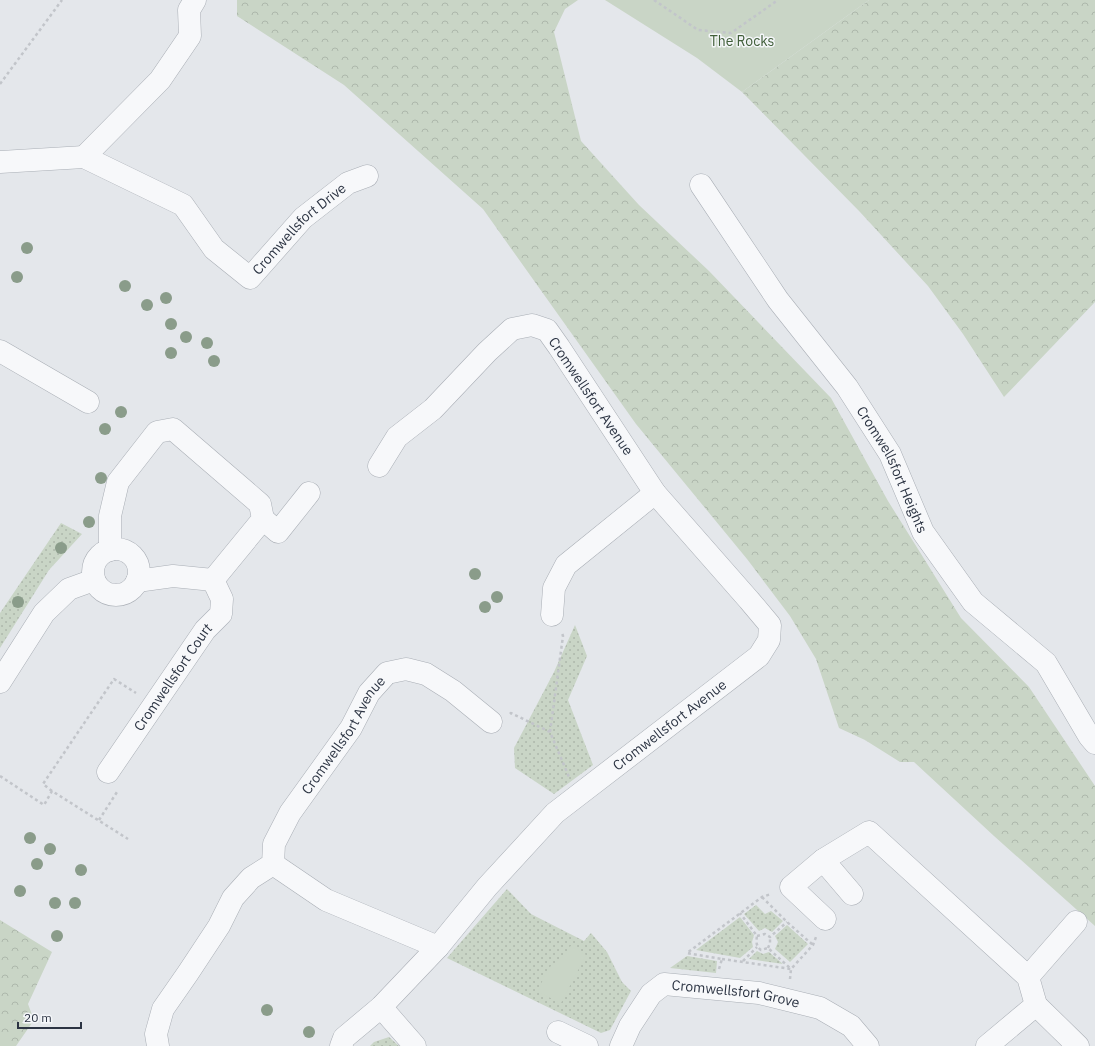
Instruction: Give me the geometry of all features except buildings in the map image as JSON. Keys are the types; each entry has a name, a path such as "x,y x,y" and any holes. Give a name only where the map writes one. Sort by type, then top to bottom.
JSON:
{"street":[{"path":"84,157 160,80 190,36 189,10 195,0"},
{"name":"Cromwellsfort Drive","path":"0,162 84,157 183,205 214,249 250,278 302,218 348,183 368,176"},
{"name":"Cromwellsfort Heights","path":"701,185 778,300 847,387 890,454 923,532 959,583 973,602 1046,663 1089,736 1095,743"},
{"name":"Cromwellsfort Avenue","path":"341,1046 344,1038 381,1007 438,947 488,887 555,812 759,656 769,640 770,625 655,493 547,330 532,325 512,329 487,352 434,409 397,437 379,466"},
{"path":"0,351 88,402"},
{"path":"110,550 110,516 118,482 157,432 173,428 260,504 263,519 278,532 309,493"},
{"path":"552,615 554,588 566,565 655,493"},
{"path":"137,581 172,576 213,580 263,519"},
{"path":"117,549 131,554 136,560 139,574 137,581 133,588 126,593 111,595 103,592 94,580 92,572 94,565 103,553 117,549"},
{"path":"0,682 44,613 69,589 94,580"},
{"name":"Cromwellsfort Court","path":"108,772 205,630 221,614 222,599 213,580"},
{"name":"Cromwellsfort Avenue","path":"273,864 274,844 290,813 351,728 369,693 387,673 406,669 426,674 453,691 492,722"},
{"path":"825,919 791,887 823,860 869,832 1028,977 1036,1005 1078,1046"},
{"path":"823,860 852,894"},
{"path":"158,1046 156,1034 163,1009 219,926 233,898 251,878 273,864 326,900 438,947"},
{"path":"1028,977 1076,922"},
{"name":"Cromwellsfort Grove","path":"621,1046 630,1026 650,994 664,984 759,994 820,1008 851,1026 868,1046"},
{"path":"987,1046 1036,1005"},
{"path":"381,1007 415,1046"},
{"path":"558,1032 587,1046"}],"path":[{"path":"0,84 62,0"},
{"path":"654,0 698,30 731,33 778,0"},
{"path":"552,615 563,636 550,732 572,785 579,794"},
{"path":"128,839 43,784 114,679 154,705"},
{"path":"492,722 511,714 550,732"},
{"path":"0,776 44,804 52,791"},
{"path":"791,887 762,897 687,953 791,969"},
{"path":"762,897 813,945"},
{"path":"740,913 757,936 757,947"},
{"path":"787,1000 791,969 813,945 825,919"},
{"path":"768,948 770,937 787,922"},
{"path":"757,936 765,934 770,937"},
{"path":"757,947 761,950 768,948"},
{"path":"743,962 757,947"},
{"path":"768,948 791,969"},
{"path":"715,989 722,959"}],"green space":[{"path":"237,0 578,0 565,9 554,32 581,141 639,205 709,271 831,398 888,501 961,618 1029,687 1095,786 1095,926 914,762 900,762 865,740 839,728 816,659 790,616 747,559 636,424 483,209 344,85 237,16"},
{"name":"The Rocks","path":"605,0 869,0 742,92 697,58"},
{"path":"869,0 1095,0 1095,302 1004,397 963,334 928,286 860,212 742,92"},
{"path":"61,523 82,534 49,570 0,648 0,613"},
{"path":"575,625 587,656 568,700 593,765 554,794 515,768 514,748 554,672"},
{"path":"507,889 531,914 584,941 591,933 607,952 622,982 631,991 610,1030 601,1033 447,958"},
{"path":"756,905 765,914 771,911 783,921 772,932 765,928 759,931 744,914"},
{"path":"740,917 754,935 752,942 753,947 740,958 696,950"},
{"path":"0,920 52,952 28,1004 34,1020 16,1046 0,1046"},
{"path":"787,925 808,944 790,962 775,949 778,942 775,936"},
{"path":"570,946 586,955 561,1003 538,992 548,969 565,955"},
{"path":"757,951 763,954 769,952 783,964 749,959"},
{"path":"687,956 717,961 716,973 670,968"},
{"path":"389,1037 399,1046 370,1046 374,1042"}]}
